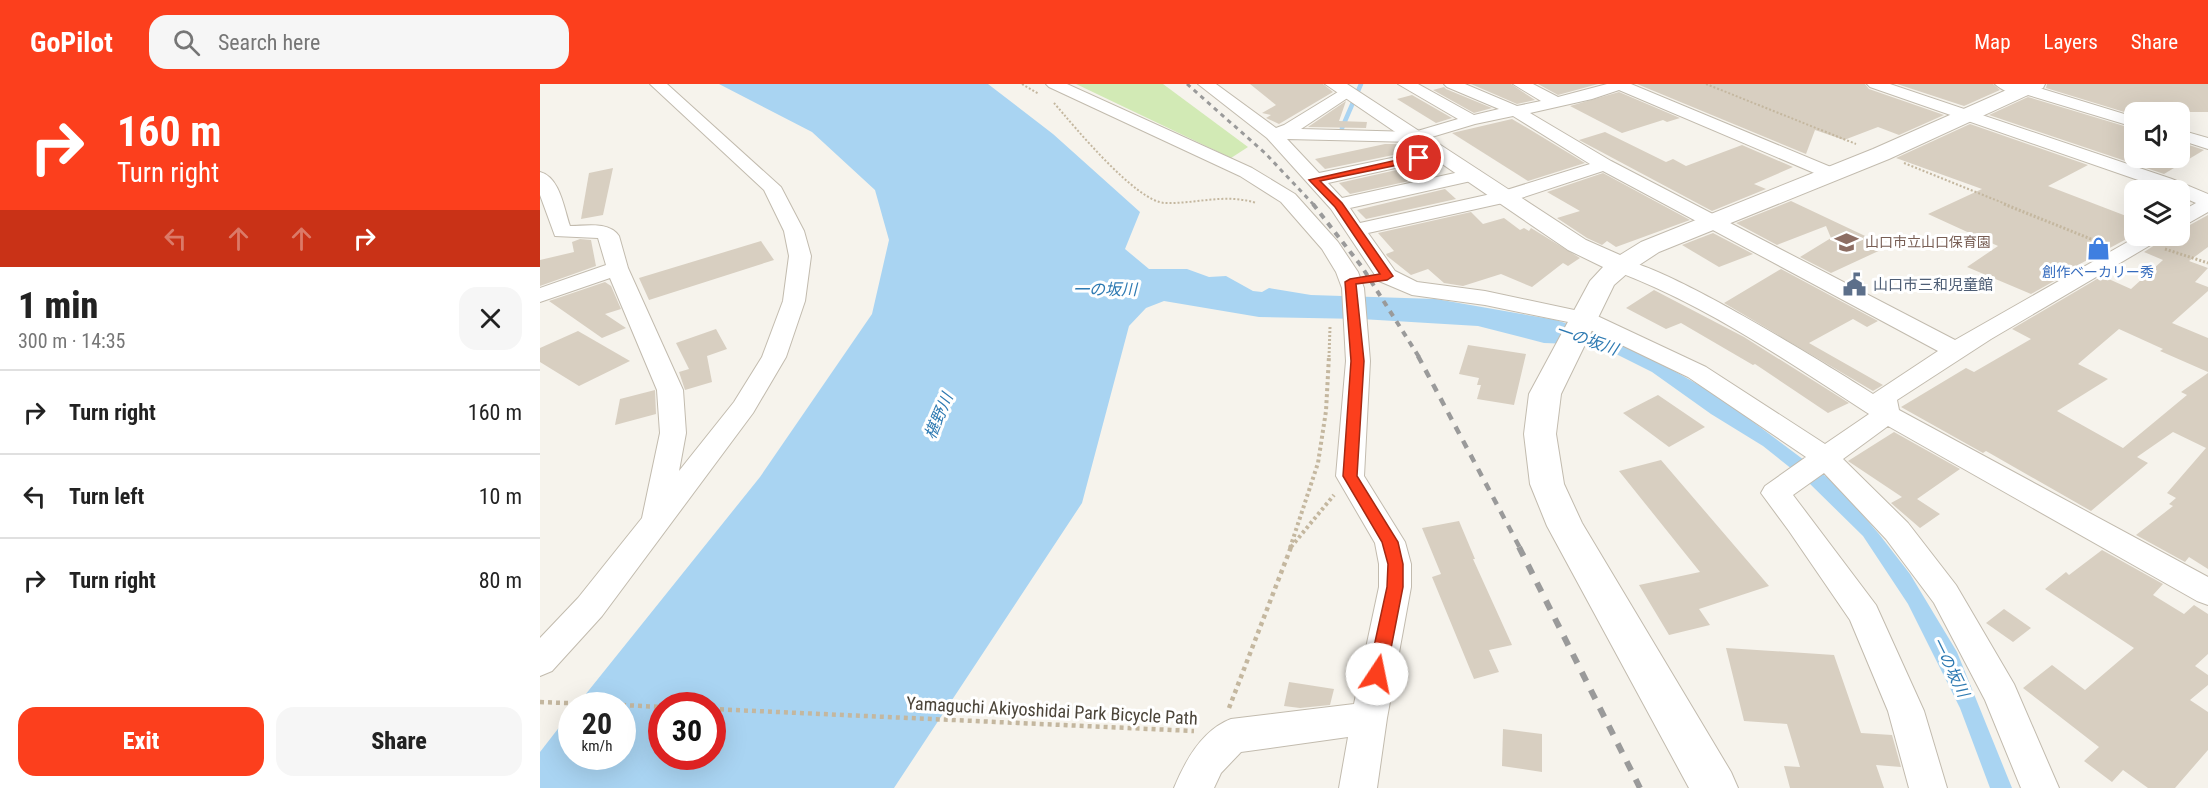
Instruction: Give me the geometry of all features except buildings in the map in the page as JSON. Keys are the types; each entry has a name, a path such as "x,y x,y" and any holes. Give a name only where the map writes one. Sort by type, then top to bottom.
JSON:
{"street":[{"path":"540,661 590,607 744,407 774,357 794,301 800,256 794,231 772,187 658,84"},
{"path":"1206,84 1273,134 1338,205 1387,276 1412,288 1485,298 1584,321 1697,372 1822,459 1897,531 1945,594 2001,695 2040,788"},
{"path":"1406,84 1472,120"},
{"path":"1452,84 1514,110 1605,165 1955,350"},
{"path":"1521,84 1554,101"},
{"path":"1560,84 1586,96"},
{"path":"1875,84 2165,183 2208,203"},
{"path":"2003,84 2028,88 2124,119"},
{"path":"1273,134 1415,136 1514,110 1586,96 1613,85 1833,174"},
{"path":"1273,134 1290,129 1340,88 1577,244 1653,277 1727,317 1887,414 2208,592"},
{"path":"1714,788 1565,526 1547,484 1540,434 1545,394 1603,281 1621,265 1650,247 1881,154 2028,88"},
{"path":"1051,95 1246,171 1288,198 1331,246 1352,285 1343,323 1358,361 1350,476 1390,542 1395,564 1395,587 1369,718 1358,788"},
{"path":"1292,157 1370,136"},
{"path":"2190,138 2208,144"},
{"path":"1314,180 1440,153"},
{"path":"1354,230 1505,197 1605,165"},
{"path":"1338,205 1473,175"},
{"path":"542,183 562,232 602,232 609,236 617,268 670,390 673,433 654,523"},
{"path":"2190,214 2208,203"},
{"path":"1887,414 1884,397 1955,350 2134,246"},
{"path":"540,295 617,268"},
{"path":"1352,285 1387,276"},
{"path":"1887,414 1775,493 1800,523 1864,614 1906,711 1928,788"},
{"path":"1193,788 1208,761 1231,736 1369,718"}],"path":[{"path":"1022,84 1051,95 1080,132 1138,190 1156,202 1176,203 1242,197 1260,204"},
{"path":"1706,84 1881,154 2124,238"},
{"path":"2149,246 2208,263"},
{"path":"1227,712 1290,549 1318,463 1343,323"},
{"path":"1290,549 1350,476"},
{"path":"540,702 558,703"},
{"name":"Yamaguchi Akiyoshidai Park Bicycle Path","path":"726,711 1196,731"}],"green space":[{"path":"1076,84 1163,84 1248,147 1231,158"}],"water":[{"path":"719,84 988,84 1053,134 1140,212 1125,249 1149,269 1187,269 1209,277 1226,276 1253,291 1262,292 1269,288 1311,295 1436,299 1556,320 1604,336 1655,360 1720,397 1836,484 1879,534 1910,574 1957,652 2012,788 1990,788 1960,708 1908,604 1863,536 1807,481 1763,446 1711,414 1652,372 1598,345 1544,343 1478,326 1361,319 1259,317 1164,301 1146,308 1129,326 1082,503 894,788 540,788 540,752 558,729 558,770 636,770 636,692 587,692 760,477 872,314 889,240 875,190 812,132"}],"waterway":[{"path":"1342,128 1361,84"}],"railway":[{"path":"1187,84 1265,153 1314,205"},
{"path":"1313,204 1362,267 1419,357"},
{"path":"1418,356 1520,548"},
{"path":"1519,547 1640,788"}],"place":[{"name":"山口市立山口保育園","path":"1847,242"},
{"name":"創作ベーカリー秀","path":"2098,248"},
{"name":"山口市三和児童館","path":"1855,285"}],"route":[{"path":"1377,674 1395,587 1395,564 1390,542 1350,476 1358,361 1353,288 1350,282 1387,276 1338,205 1314,180 1419,158"}],"water label":[{"name":"一の坂川","path":"1105,289"},
{"name":"一の坂川","path":"1587,339"},
{"name":"椹野川","path":"938,416"},
{"name":"一の坂川","path":"1951,667"}]}
